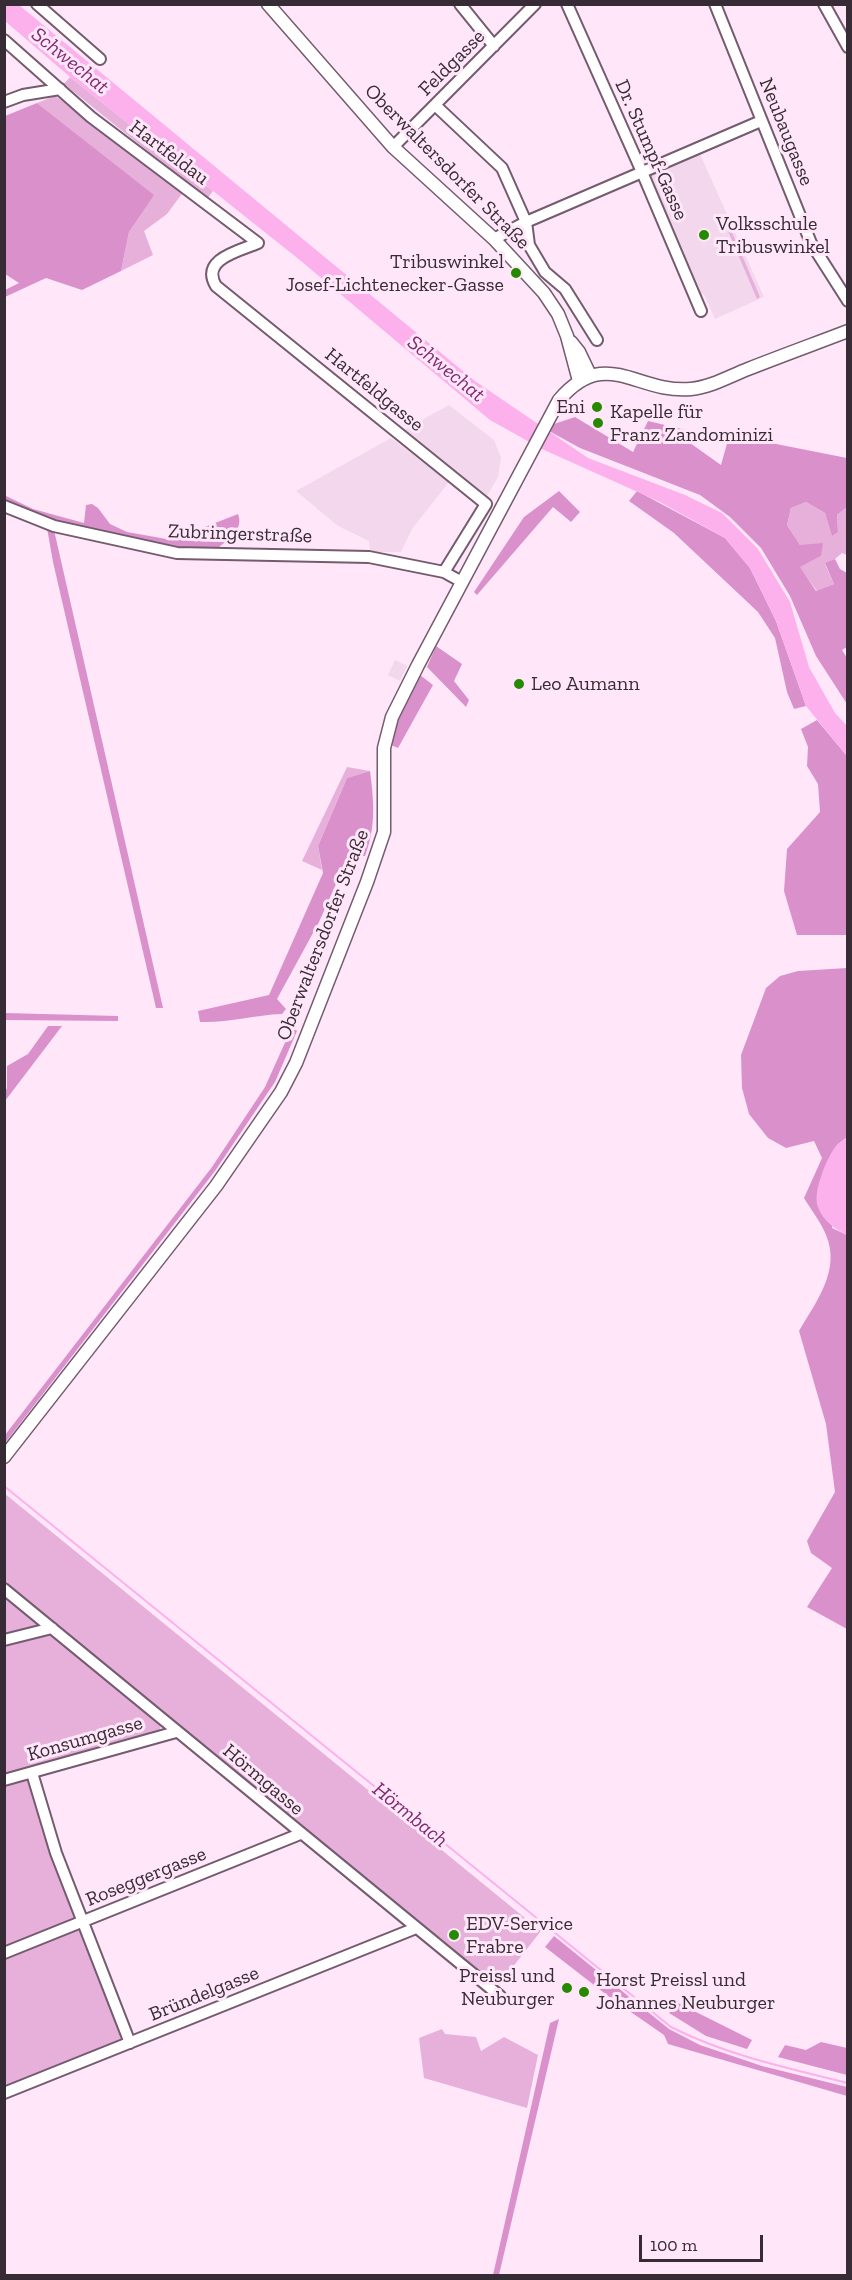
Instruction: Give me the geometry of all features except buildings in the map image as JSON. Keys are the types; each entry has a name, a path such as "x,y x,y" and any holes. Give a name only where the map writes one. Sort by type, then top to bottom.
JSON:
{"street":[{"path":"37,4 100,59"},
{"name":"Oberwaltersdorfer Straße","path":"268,4 393,147 494,239 544,293 558,314 567,336"},
{"path":"460,4 494,46"},
{"name":"Feldgasse","path":"393,147 535,4"},
{"name":"Dr. Stumpf-Gasse","path":"567,4 701,310"},
{"name":"Neubaugasse","path":"715,4 812,243 848,301"},
{"path":"824,4 848,46"},
{"name":"Hartfeldau","path":"4,40 92,117 258,243"},
{"path":"4,102 23,95 60,88"},
{"path":"435,105 502,168 526,222 529,245 545,272 565,289 597,340"},
{"path":"494,239 526,222 761,121"},
{"name":"Hartfeldgasse","path":"258,243 218,261 213,268 212,278 216,286 486,504 444,572"},
{"path":"567,336 579,352 590,375 602,373 618,375 665,388 692,389 716,382 848,331"},
{"path":"567,336 579,381"},
{"path":"579,352 618,375"},
{"name":"Oberwaltersdorfer Straße","path":"4,1457 216,1186 281,1092 296,1063 367,882 384,832 384,748 392,717 551,414 564,394 590,375"},
{"name":"Zubringerstraße","path":"4,506 54,526 177,553 369,556 444,572"},
{"path":"444,572 462,582"},
{"name":"Hörmgasse","path":"4,1589 500,1996"},
{"path":"4,1640 52,1628"},
{"name":"Konsumgasse","path":"4,1780 176,1732"},
{"path":"32,1773 56,1853 130,2043"},
{"name":"Roseggergasse","path":"4,1953 300,1834"},
{"name":"Bründelgasse","path":"4,2093 416,1928"}],"shaded area":[{"path":"70,77 213,191 207,199 64,84"},
{"path":"55,96 184,191 167,214 144,231 153,255 121,271 129,232 153,195 37,103"},
{"path":"37,103 154,195 129,232 121,271 82,290 46,278 5,297 5,290 19,283 5,274 5,116"},
{"name":"Volksschule Tribuswinkel","path":"700,154 764,297 715,319 704,294 699,296 648,176"},
{"path":"728,223 760,297 757,299 725,224"},
{"path":"449,405 494,440 501,458 498,477 487,496 404,430"},
{"path":"575,417 633,452 648,421 686,430 683,438 721,465 728,440 761,441 847,458 847,507 837,515 838,532 832,536 825,513 806,502 791,508 787,525 800,545 823,543 821,556 800,567 816,591 834,584 825,563 835,559 840,569 847,573 847,647 842,650 847,658 847,704 816,656 790,596 761,548 730,517 700,495 580,448 549,431 554,424"},
{"path":"391,438 449,482 412,529 401,552 370,552 369,541 338,526 296,491"},
{"path":"559,491 580,512 571,522 553,507 477,595 474,592 524,517"},
{"path":"637,491 725,538 750,568 776,621 806,706 794,709 787,692 775,638 758,612 674,533 629,501"},
{"path":"4,495 33,509 84,523 86,505 92,504 110,524 127,532 172,540 238,514 239,524 227,541 218,548 173,547 72,527 5,502"},
{"path":"806,502 825,513 832,535 838,532 837,515 847,507 847,555 842,553 825,564 834,584 817,591 799,567 821,556 800,545 787,525 791,508"},
{"path":"47,528 54,530 163,1008 156,1008"},
{"path":"436,646 462,664 454,681 469,700 466,707 427,667"},
{"path":"395,660 407,666 400,681 388,675"},
{"path":"420,675 433,685 398,748 391,745 399,718"},
{"path":"817,720 847,756 847,935 797,935 784,891 787,849 820,812 818,784 807,766 808,747 801,729"},
{"path":"347,767 370,771 347,778 318,846 322,870 302,861"},
{"path":"370,771 373,814 369,845 365,856 349,855 319,922 277,999 286,1009 282,1014 200,1022 198,1011 269,995 323,873 318,846 347,778"},
{"path":"847,968 847,1137 837,1145 832,1228 847,1235 847,1629 807,1607 832,1568 811,1553 807,1541 835,1492 826,1424 799,1331 819,1297 829,1273 830,1248 826,1235 804,1198 822,1158 814,1141 786,1148 768,1138 749,1114 742,1088 741,1055 766,988 780,976 798,971"},
{"path":"5,1013 118,1016 118,1021 5,1020"},
{"path":"48,1026 62,1026 5,1101 7,1066 28,1054"},
{"path":"292,1027 297,1031 275,1082 215,1171 5,1443 5,1435 212,1167 265,1087"},
{"path":"4,1493 541,1931 497,1987 5,1584"},
{"path":"4,1596 39,1624 36,1629 5,1637"},
{"path":"50,1634 161,1724 160,1731 5,1775 4,1645"},
{"path":"31,1779 76,1912 75,1918 5,1948 5,1786"},
{"path":"76,1930 84,1933 125,2036 123,2041 5,2088 5,1958"},
{"path":"554,1936 669,2029 700,2045 762,2066 847,2087 847,2096 668,2044 664,2035 612,1999 545,1947"},
{"path":"678,2003 752,2040 747,2049 706,2036 669,2013"},
{"path":"559,2019 499,2275 493,2275 550,2023"},
{"path":"442,2029 445,2034 476,2037 481,2051 504,2037 538,2055 527,2108 424,2078 419,2038"},
{"path":"821,2042 847,2048 847,2075 778,2057 785,2045 806,2050"}],"water":[{"name":"Schwechat","path":"5,5 19,5 475,381 588,458 685,495 722,513 758,549 790,602 809,667 835,713 847,726 847,756 806,706 776,621 750,568 725,538 660,502 542,449 490,420 301,261 70,77 5,21"},
{"path":"847,1137 847,1235 834,1227 820,1212 817,1193 821,1175 829,1158 836,1146"}],"waterway":[{"name":"Hörmbach","path":"4,1486 671,2027 735,2053 848,2083"}],"place":[{"name":"Volksschule Tribuswinkel","path":"704,235"},
{"name":"Tribuswinkel Josef-Lichtenecker-Gasse","path":"516,273"},
{"name":"Eni","path":"597,407"},
{"name":"Kapelle für Franz Zandominizi","path":"598,423"},
{"name":"Leo Aumann","path":"519,684"},
{"name":"EDV-Service Frabre","path":"454,1935"},
{"name":"Preissl und Neuburger","path":"567,1988"},
{"name":"Horst Preissl und Johannes Neuburger","path":"584,1992"}]}
